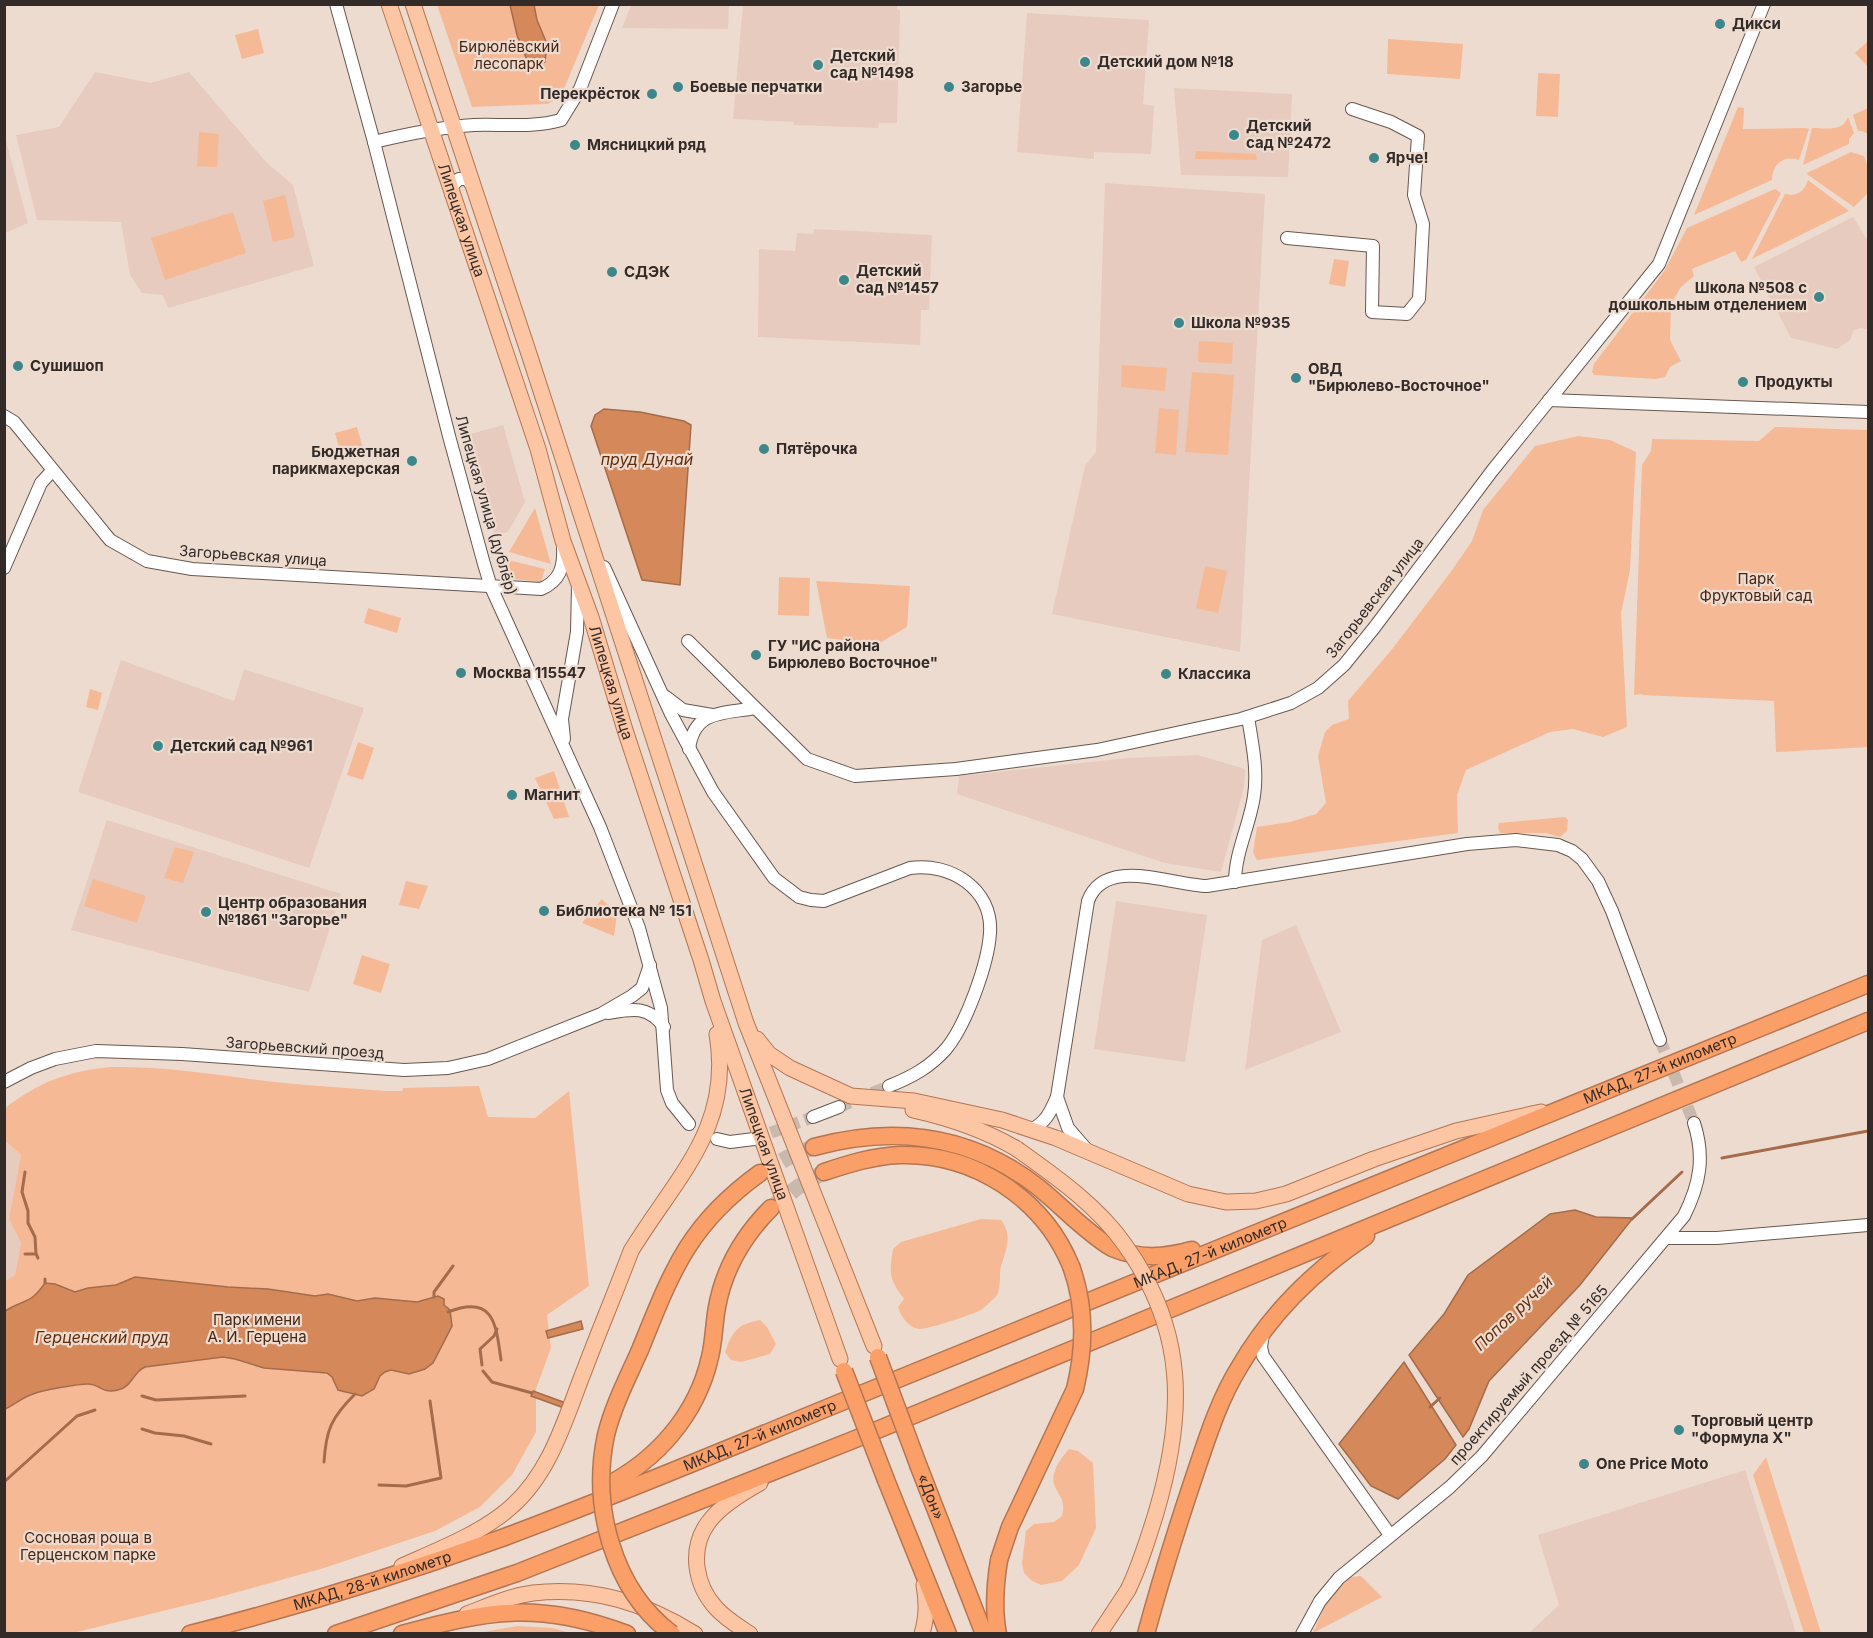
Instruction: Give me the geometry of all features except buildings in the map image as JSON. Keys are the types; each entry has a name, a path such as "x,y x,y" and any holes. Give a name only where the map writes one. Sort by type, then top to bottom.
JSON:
{"highway":[{"name":"МКАД, 27-й километр","path":"552,1519 973,1350 1564,1106 1869,984"},
{"path":"336,1634 566,1554 790,1465 1869,1021"},
{"path":"814,1147 847,1138 897,1134 943,1140 976,1150 1021,1174 1103,1243 1141,1257 1173,1255 1253,1234"},
{"path":"824,1172 866,1159 900,1155 936,1158 970,1168 1003,1184 1030,1206 1054,1235 1071,1266 1079,1293 1083,1332 1077,1382 1068,1407 1010,1527 999,1560 994,1595 998,1634"},
{"path":"672,1634 637,1597 610,1545 601,1487 602,1461 607,1433 670,1276 686,1248 722,1204 760,1173"},
{"path":"503,1537 623,1478 646,1460 670,1436 694,1402 703,1382 711,1354 720,1294 729,1269 747,1236 771,1208"},
{"path":"1146,1634 1167,1559 1208,1436 1239,1367 1263,1331 1292,1297 1333,1258 1416,1208"},
{"name":"«Дон»","path":"876,1352 984,1634"},
{"path":"842,1365 922,1573 948,1634"},
{"name":"МКАД, 28-й километр","path":"190,1634 339,1593 552,1519"},
{"path":"402,1634 450,1620 502,1612 533,1611 566,1615 598,1623 627,1634"}],"main road":[{"name":"Липецкая улица","path":"388,4 538,448 563,541 713,1001 842,1365"},
{"name":"Липецкая улица","path":"413,4 746,1023 876,1352"},
{"path":"339,1593 405,1565 482,1528 513,1506 538,1476 557,1441 631,1251 697,1153 708,1129 718,1097 721,1070 713,1001"},
{"path":"746,1023 769,1054 806,1077 851,1096 961,1123 1017,1149 1075,1193 1125,1244 1144,1274 1154,1294 1168,1334 1176,1384 1172,1452 1144,1553 1128,1590 1099,1634"},
{"path":"851,1096 894,1098 944,1106 1031,1130 1090,1152 1188,1194 1226,1202 1256,1201 1286,1194 1374,1159 1456,1131 1564,1106"},
{"path":"750,1634 717,1610 706,1595 699,1578 697,1548 708,1522 719,1510 748,1489 790,1465"},
{"path":"922,1573 927,1604 922,1634"},
{"path":"450,1620 501,1601 532,1593 567,1592 598,1594 633,1603 667,1616 695,1634"}],"street":[{"name":"Липецкая улица (дублёр)","path":"336,4 491,587 574,768 620,877 657,990 664,1027 667,1090 679,1114 689,1124"},
{"path":"374,142 454,126 561,120 580,89 614,4"},
{"name":"Загорьевская улица","path":"688,641 807,759 855,776 956,769 1097,750 1248,717 1291,703 1318,688 1344,664 1549,400 1659,264 1764,4"},
{"path":"1287,238 1373,246 1372,312 1407,314 1419,299 1423,224 1414,195 1418,136 1391,122 1352,109"},
{"path":"452,194 452,186 459,178 467,179 473,187"},
{"path":"1549,400 1869,412"},
{"name":"Загорьевская улица","path":"4,416 14,422 110,540 147,561 192,569 542,589 557,578 561,569 563,541"},
{"path":"4,568 41,483 52,471"},
{"path":"584,523 689,750 713,792 774,878 799,897 824,901 893,873 924,866 953,873 966,881 978,893 989,919 990,933 978,980 959,1031 934,1061 915,1076 889,1086"},
{"path":"574,768 565,742 562,718 577,632 578,582"},
{"path":"661,692 672,704 683,710 713,715"},
{"path":"689,750 693,729 702,720 713,715 755,708"},
{"path":"1235,882 1241,845 1254,795 1255,757 1248,717"},
{"path":"1031,1130 1048,1116 1057,1097 1086,907 1090,895 1110,880 1134,874 1195,886 1235,882 1467,844 1516,840 1558,845 1572,851 1581,859 1598,881 1612,911 1660,1040"},
{"path":"601,1014 642,988 650,963"},
{"path":"601,1014 631,1009 643,1011 658,1018 664,1027"},
{"name":"Загорьевский проезд","path":"4,1082 55,1059 96,1051 182,1054 404,1070 448,1068 488,1059 601,1014"},
{"path":"1057,1097 1068,1128 1090,1152"},
{"path":"813,1117 839,1107"},
{"name":"проектируемый проезд № 5165","path":"1302,1634 1320,1601 1339,1578 1450,1487 1482,1456 1667,1238 1684,1216 1699,1180 1700,1161 1695,1127"},
{"path":"717,1139 730,1142 754,1139"},
{"path":"1667,1238 1718,1238 1869,1225"},
{"path":"1263,1331 1261,1347 1263,1356 1390,1535"}],"shaded area":[{"path":"631,5 729,5 728,29 622,28"},
{"name":"Детский сад №1498","path":"743,5 897,5 900,11 897,123 879,123 878,128 794,125 794,122 733,119"},
{"name":"Детский дом №18","path":"1027,13 1149,20 1143,104 1154,106 1151,154 1094,152 1094,159 1017,152"},
{"path":"95,72 151,83 189,72 266,162 293,185 314,266 168,308 163,295 142,293 130,275 121,222 37,220 16,135 59,127"},
{"name":"Детский сад №2472","path":"1174,88 1292,94 1288,177 1181,175"},
{"path":"5,137 28,223 4,233"},
{"name":"Школа №935","path":"1105,183 1265,194 1240,652 1052,614 1085,466 1096,452"},
{"name":"Школа №508 с дошкольным отделением","path":"1853,217 1868,241 1868,330 1861,328 1854,330 1850,340 1837,349 1791,338 1754,267"},
{"name":"Детский сад №1457","path":"814,229 932,235 929,310 921,310 920,345 758,337 759,249 795,251 797,233 813,234"},
{"path":"503,425 525,502 508,532 495,536 467,435"},
{"path":"121,660 234,701 244,669 364,708 309,868 78,792"},
{"path":"1198,755 1245,769 1244,787 1221,872 1165,863 957,794 959,776 1128,758"},
{"name":"Центр образования №1861 \"Загорье\"","path":"107,820 341,894 309,992 71,930"},
{"path":"1116,901 1207,915 1185,1062 1094,1049"},
{"path":"1296,925 1341,1032 1245,1070 1262,940"},
{"path":"4,1141 21,1155 9,1219 21,1243 15,1275 5,1282"},
{"path":"1745,1470 1796,1633 1529,1633 1559,1605 1538,1535"}],"green space":[{"name":"Бирюлёвский лесопарк","path":"437,5 599,5 561,96 548,104 472,107"},
{"path":"258,29 264,53 242,59 235,35"},
{"path":"1388,39 1463,44 1460,79 1387,74"},
{"path":"1868,41 1868,67 1855,53"},
{"path":"1538,73 1560,74 1558,117 1536,116"},
{"path":"1738,107 1744,108 1743,129 1809,129 1799,160 1788,159 1780,162 1774,169 1772,180 1694,215"},
{"path":"1868,108 1868,134 1858,131 1853,115"},
{"path":"1848,117 1854,133 1849,139 1849,144 1803,165 1812,128 1838,127 1846,122"},
{"path":"199,132 219,134 217,167 197,166"},
{"path":"1196,151 1256,154 1257,160 1195,159"},
{"path":"1851,152 1864,156 1868,168 1868,193 1854,207 1807,173"},
{"path":"1808,180 1849,211 1752,259 1785,194 1794,195 1800,192"},
{"path":"1775,189 1781,193 1746,260 1741,262 1735,251 1692,269 1694,276 1681,287 1671,304 1670,340 1681,361 1670,367 1665,377 1656,379 1594,375 1592,372 1594,364 1665,270 1687,228"},
{"path":"285,195 295,237 273,242 263,201"},
{"path":"233,212 246,253 165,280 151,238"},
{"path":"1334,259 1349,261 1345,287 1329,284"},
{"path":"1199,341 1233,343 1232,364 1198,362"},
{"path":"1122,365 1167,368 1165,391 1121,387"},
{"path":"1192,372 1234,375 1228,455 1185,452"},
{"path":"1159,408 1179,410 1176,455 1155,453"},
{"path":"357,427 363,448 341,455 335,433"},
{"name":"Парк Фруктовый сад","path":"1775,427 1868,430 1868,747 1776,752 1774,701 1634,695 1642,465 1651,451 1652,439 1759,441"},
{"path":"1578,436 1610,440 1636,452 1630,570 1621,613 1627,727 1603,737 1573,729 1550,732 1466,770 1457,795 1458,833 1257,860 1253,852 1257,827 1290,822 1316,814 1326,803 1318,756 1325,732 1332,725 1349,719 1348,701 1393,648 1450,573 1472,541 1483,510 1535,446"},
{"path":"535,508 551,564 509,552"},
{"path":"504,559 545,569 541,582 514,579 496,565"},
{"path":"1205,566 1227,571 1218,613 1196,608"},
{"path":"779,577 810,578 809,616 778,615"},
{"path":"816,581 910,586 907,627 878,644 827,638"},
{"path":"368,608 401,618 397,633 364,623"},
{"path":"90,689 102,693 98,710 86,707"},
{"path":"358,742 374,748 363,780 347,775"},
{"path":"554,771 569,817 554,819 535,778"},
{"path":"1565,817 1568,820 1567,831 1560,837 1545,833 1500,833 1498,827 1499,823"},
{"path":"175,847 194,852 183,883 164,878"},
{"path":"93,879 146,896 137,923 84,906"},
{"path":"406,881 428,886 419,909 399,905"},
{"path":"602,899 617,914 614,936 582,923"},
{"path":"362,955 390,964 381,993 353,984"},
{"name":"Парк имени А. И. Герцена","path":"111,1067 144,1067 386,1091 402,1091 403,1088 479,1086 488,1117 535,1118 569,1091 589,1286 547,1315 551,1348 536,1389 536,1432 512,1475 480,1507 435,1531 324,1568 216,1598 73,1633 5,1633 4,1282 15,1275 21,1243 9,1219 21,1155 5,1141 5,1108 30,1091 55,1079 81,1071"},
{"path":"981,1219 1001,1220 1006,1230 1007,1246 997,1295 981,1310 969,1315 924,1329 908,1324 898,1307 904,1299 891,1276 893,1249 901,1242"},
{"path":"760,1320 767,1327 776,1344 770,1354 741,1362 731,1360 725,1352 733,1334 741,1326"},
{"path":"1069,1449 1078,1451 1093,1463 1096,1528 1079,1565 1062,1581 1041,1585 1032,1581 1024,1573 1022,1563 1026,1531 1034,1524 1054,1522 1062,1516 1062,1501 1053,1478 1059,1462"},
{"path":"1766,1457 1821,1633 1804,1633 1753,1475"},
{"path":"1361,1576 1382,1597 1313,1633 1326,1603 1350,1577"},
{"path":"518,1626 552,1628 571,1633 477,1633"}],"water":[{"path":"510,5 534,5 537,20 547,44 545,62 539,65 527,60 517,35"},
{"name":"пруд Дунай","path":"604,409 640,412 684,421 691,425 680,585 642,580 591,426 595,415"},
{"path":"1575,1210 1596,1217 1633,1218 1580,1285 1489,1381 1469,1429 1463,1437 1409,1355 1444,1314 1468,1275 1550,1214"},
{"name":"Герценский пруд","path":"135,1277 268,1289 315,1296 328,1294 357,1301 375,1298 417,1302 438,1296 444,1299 444,1305 450,1310 452,1326 433,1363 425,1369 409,1374 391,1370 385,1372 380,1376 374,1389 362,1396 338,1390 332,1377 327,1373 264,1368 223,1357 145,1367 126,1386 118,1390 108,1391 88,1384 44,1391 29,1395 5,1409 5,1311 31,1299 45,1283 55,1284 75,1292 116,1285"},
{"path":"581,1321 583,1329 548,1338 546,1331"},
{"path":"1404,1362 1456,1445 1445,1459 1398,1499 1371,1486 1339,1444"},
{"path":"533,1391 566,1403 564,1408 531,1396"}],"waterway":[{"name":"Попов ручей","path":"1722,1158 1868,1131"},
{"path":"25,1172 22,1192 28,1211 28,1223 35,1237 36,1254"},
{"name":"Попов ручей","path":"1632,1219 1682,1172"},
{"path":"25,1254 36,1254 38,1258"},
{"path":"434,1297 434,1292 453,1266"},
{"name":"Попов ручей","path":"448,1312 463,1307 484,1310 494,1324 501,1360"},
{"path":"482,1365 480,1349 494,1336 497,1329"},
{"path":"483,1371 492,1382 532,1393"},
{"path":"324,1462 326,1441 331,1425 340,1410 355,1394"},
{"path":"142,1396 156,1400 245,1396"},
{"name":"Попов ручей","path":"1430,1407 1440,1398"},
{"path":"379,1485 406,1486 441,1478 430,1401"},
{"path":"4,1482 77,1416 95,1410"},
{"path":"142,1429 155,1433 184,1436 211,1444"}],"tunnel":[{"path":"1660,1040 1694,1123"},
{"path":"839,1107 889,1086"},
{"path":"754,1139 813,1117"},
{"path":"761,1173 787,1158 814,1147"},
{"path":"772,1207 798,1187 824,1172"}],"place":[{"name":"Дикси","path":"1720,24"},
{"name":"Детский дом №18","path":"1085,62"},
{"name":"Детский сад №1498","path":"818,65"},
{"name":"Боевые перчатки","path":"678,87"},
{"name":"Загорье","path":"949,87"},
{"name":"Перекрёсток","path":"652,94"},
{"name":"Детский сад №2472","path":"1234,135"},
{"name":"Мясницкий ряд","path":"575,145"},
{"name":"Ярче!","path":"1374,158"},
{"name":"СДЭК","path":"612,272"},
{"name":"Детский сад №1457","path":"844,280"},
{"name":"Школа №508 с дошкольным отделением","path":"1819,297"},
{"name":"Школа №935","path":"1179,323"},
{"name":"Сушишоп","path":"18,366"},
{"name":"ОВД \"Бирюлево-Восточное\"","path":"1296,378"},
{"name":"Продукты","path":"1743,382"},
{"name":"Пятёрочка","path":"764,449"},
{"name":"Бюджетная парикмахерская","path":"412,461"},
{"name":"ГУ \"ИС района Бирюлево Восточное\"","path":"756,655"},
{"name":"Москва 115547","path":"461,673"},
{"name":"Классика","path":"1166,674"},
{"name":"Детский сад №961","path":"158,746"},
{"name":"Магнит","path":"512,795"},
{"name":"Библиотека № 151","path":"544,911"},
{"name":"Центр образования №1861 \"Загорье\"","path":"206,912"},
{"name":"Торговый центр \"Формула X\"","path":"1679,1430"},
{"name":"One Price Moto","path":"1584,1464"}],"park label":[{"name":"Сосновая роща в Герценском парке","path":"88,1546"}]}
